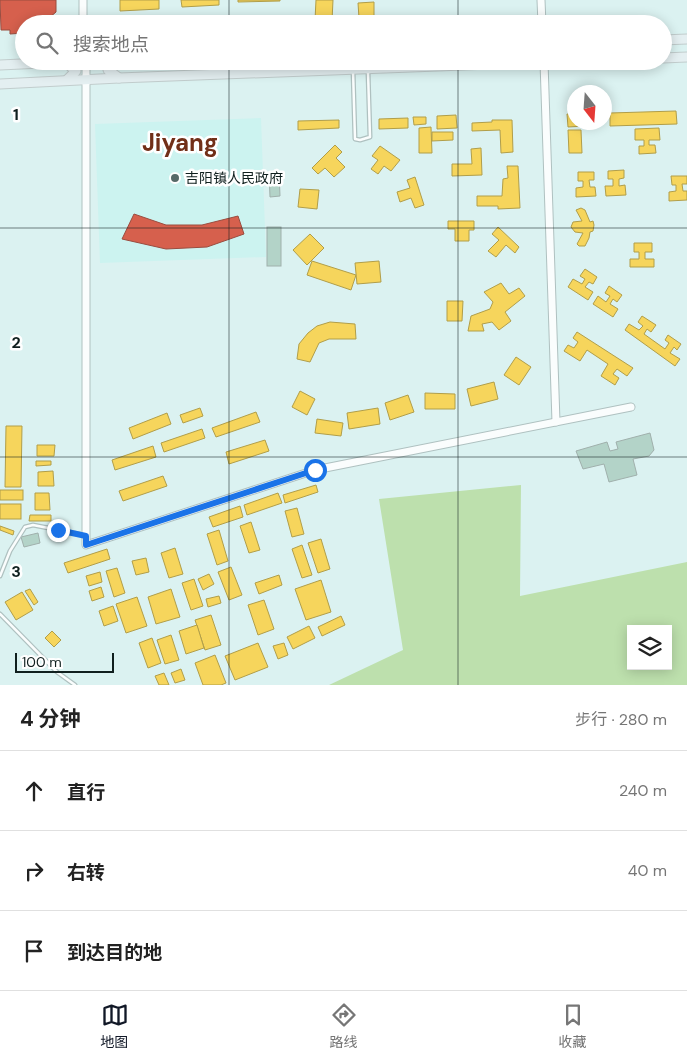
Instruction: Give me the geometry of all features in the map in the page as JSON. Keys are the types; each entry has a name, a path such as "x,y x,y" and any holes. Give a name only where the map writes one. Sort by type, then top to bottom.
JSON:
{"highway":[{"path":"672,40 687,39"},
{"path":"672,58 687,57"},
{"path":"0,65 15,64"},
{"path":"66,80 76,71 75,70"},
{"path":"108,70 120,78"},
{"path":"0,84 327,70"}],"street":[{"path":"83,0 83,15"},
{"path":"541,0 542,15"},
{"path":"85,70 86,545 315,470 631,408"},
{"path":"544,70 556,422"}],"lane":[{"path":"353,70 355,139 360,140 370,137 368,70"},
{"path":"0,576 10,551 25,527 33,525 86,536"},
{"path":"0,614 57,672 75,685"}],"shaded area":[{"path":"261,118 266,257 100,263 95,124"}],"green space":[{"path":"521,485 520,596 687,562 687,685 329,685 403,650 379,499"}],"building: 住宅":[{"path":"120,0 159,0 159,9 120,11"},
{"path":"181,0 219,0 219,5 182,7"},
{"path":"238,0 280,0 280,1 238,2"},
{"path":"316,0 333,0 332,15 315,15"},
{"path":"374,2 374,15 359,15 358,3"},
{"path":"676,111 677,124 612,126 612,113"},
{"path":"456,115 457,128 437,129 437,116"},
{"path":"413,117 426,117 426,124 414,125"},
{"path":"408,118 408,128 379,129 379,119"},
{"path":"339,120 339,128 298,130 298,121"},
{"path":"492,120 512,120 513,152 501,153 500,130 472,131 472,123 492,122"},
{"path":"431,127 432,153 419,153 419,128"},
{"path":"659,128 660,140 649,140 649,145 655,145 656,153 639,154 639,146 644,146 644,140 635,140 635,129"},
{"path":"568,130 581,130 582,153 569,153"},
{"path":"432,132 453,132 453,140 432,141"},
{"path":"335,145 342,152 336,158 345,167 334,177 325,168 318,174 312,168"},
{"path":"380,146 400,160 391,171 384,166 378,174 371,169 378,160 372,156"},
{"path":"481,148 482,175 452,176 452,164 472,164 471,149"},
{"path":"507,166 518,166 520,208 498,209 498,206 477,206 477,196 502,196 503,179 508,178"},
{"path":"624,170 624,178 619,179 619,186 625,185 626,195 606,196 605,186 613,186 613,179 608,179 608,171"},
{"path":"578,172 594,172 594,180 589,180 590,187 595,187 596,196 576,197 576,188 583,187 583,181 578,181"},
{"path":"671,176 687,176 687,184 682,184 683,191 687,191 687,200 669,201 669,192 676,191 676,185 672,185"},
{"path":"415,177 424,205 415,208 411,198 400,202 397,192 410,188 407,180"},
{"path":"300,189 319,190 317,209 298,207"},
{"path":"581,208 585,210 590,222 593,221 594,225 585,246 577,244 583,233 575,232 571,227 573,222 582,221 576,210"},
{"path":"448,221 474,221 474,230 469,230 469,241 455,241 455,229 448,229"},
{"path":"498,227 519,247 515,253 506,245 496,257 488,251 499,240 492,234"},
{"path":"310,234 324,248 307,265 293,250"},
{"path":"634,243 652,243 652,252 645,252 645,259 654,259 654,267 630,267 630,259 639,259 639,252 634,252"},
{"path":"312,261 356,275 351,290 307,275"},
{"path":"379,261 381,282 357,284 355,263"},
{"path":"585,269 597,277 593,284 589,282 585,287 593,292 588,300 568,287 573,279 582,284 585,279 580,276"},
{"path":"501,283 509,294 519,288 525,296 505,312 511,321 499,330 492,322 482,324 484,331 468,331 471,316 490,309 493,302 484,292"},
{"path":"609,286 622,295 617,302 613,299 610,304 618,309 613,317 593,304 598,296 606,302 610,296 605,293"},
{"path":"447,301 463,301 462,321 447,321"},
{"path":"642,316 656,325 651,332 647,329 644,334 665,349 669,343 665,340 668,335 681,344 677,350 674,347 670,353 680,359 675,366 625,330 629,324 639,330 643,326 638,322"},
{"path":"330,322 355,324 356,339 329,339 319,343 310,362 297,359 299,344 308,333 317,326"},
{"path":"577,332 633,368 627,376 617,369 613,374 619,378 615,385 601,376 608,364 587,350 580,361 564,351 568,345 574,348 578,342 573,338"},
{"path":"516,357 531,367 519,385 504,375"},
{"path":"494,382 498,399 471,406 467,389"},
{"path":"300,391 315,399 307,415 292,407"},
{"path":"425,393 455,394 455,409 425,409"},
{"path":"408,395 414,412 390,420 385,403"},
{"path":"200,408 203,416 183,423 180,415"},
{"path":"378,408 380,424 349,429 347,413"},
{"path":"256,412 260,422 216,437 212,428"},
{"path":"167,413 171,424 133,439 129,428"},
{"path":"317,419 343,423 341,436 315,433"},
{"path":"6,426 22,426 21,487 5,487"},
{"path":"202,429 205,438 164,452 161,443"},
{"path":"265,440 269,451 229,464 226,452"},
{"path":"37,445 55,445 54,456 37,456"},
{"path":"153,446 156,457 115,470 112,460"},
{"path":"36,461 51,461 51,465 36,466"},
{"path":"53,471 54,486 38,486 38,472"},
{"path":"163,476 167,486 123,501 119,491"},
{"path":"316,485 318,492 285,503 283,495"},
{"path":"0,490 23,490 23,500 0,500"},
{"path":"35,493 49,493 50,510 35,510"},
{"path":"278,493 282,503 247,515 244,505"},
{"path":"0,504 21,504 21,519 0,519"},
{"path":"240,506 243,517 213,527 209,517"},
{"path":"297,508 304,534 292,537 285,511"},
{"path":"30,515 51,515 51,521 29,521"},
{"path":"251,522 260,550 249,553 240,526"},
{"path":"0,526 14,531 13,535 0,530"},
{"path":"219,530 228,561 217,565 207,534"},
{"path":"321,539 330,569 318,573 308,543"},
{"path":"302,545 312,575 302,578 292,549"},
{"path":"175,548 183,574 169,578 161,553"},
{"path":"107,549 110,559 68,573 64,563"},
{"path":"146,558 149,572 136,575 132,561"},
{"path":"231,567 242,595 229,600 218,572"},
{"path":"117,568 125,593 114,597 106,571"},
{"path":"100,572 102,582 89,586 86,576"},
{"path":"209,574 214,584 203,590 198,579"},
{"path":"279,575 282,585 259,594 255,583"},
{"path":"194,579 203,606 191,610 182,583"},
{"path":"321,580 331,612 306,620 295,589"},
{"path":"101,587 104,597 92,601 89,591"},
{"path":"30,589 38,602 34,605 25,591"},
{"path":"171,589 180,617 156,624 148,597"},
{"path":"22,592 33,610 16,620 5,602"},
{"path":"219,596 221,603 208,607 206,599"},
{"path":"137,597 147,626 126,633 116,604"},
{"path":"264,600 274,629 258,635 248,605"},
{"path":"113,606 118,621 104,626 99,611"},
{"path":"211,615 221,645 205,650 195,620"},
{"path":"341,616 345,625 322,636 318,627"},
{"path":"197,625 204,648 186,654 179,631"},
{"path":"309,626 315,638 293,649 287,637"},
{"path":"52,631 61,640 54,647 45,638"},
{"path":"171,635 179,660 165,664 157,640"},
{"path":"152,638 161,663 148,668 139,643"},
{"path":"258,643 268,667 235,680 225,656"},
{"path":"284,643 288,655 278,659 273,646"},
{"path":"215,655 226,683 221,685 203,685 195,663"},
{"path":"181,669 185,680 175,683 171,673"},
{"path":"164,673 169,685 159,685 155,676"}],"building: 商业":[{"path":"0,0 56,0 56,12 52,15 15,15 15,34 10,34 10,30 1,30"},
{"path":"134,214 166,225 202,225 238,216 244,234 207,247 166,249 122,239"}],"building: 其他":[{"path":"279,171 280,196 270,197 269,172"},
{"path":"267,227 281,227 281,266 267,266"},
{"path":"650,433 654,450 649,456 633,459 637,475 609,482 604,464 583,469 576,451 607,442 610,451 618,449 616,442"},
{"path":"38,533 40,543 24,547 21,537"}],"place":[{"name":"吉阳镇人民政府","path":"175,178"}],"district":[{"name":"Jiyang","path":"180,143"}],"route":[{"path":"58,530 86,536 86,545 315,470"}]}
